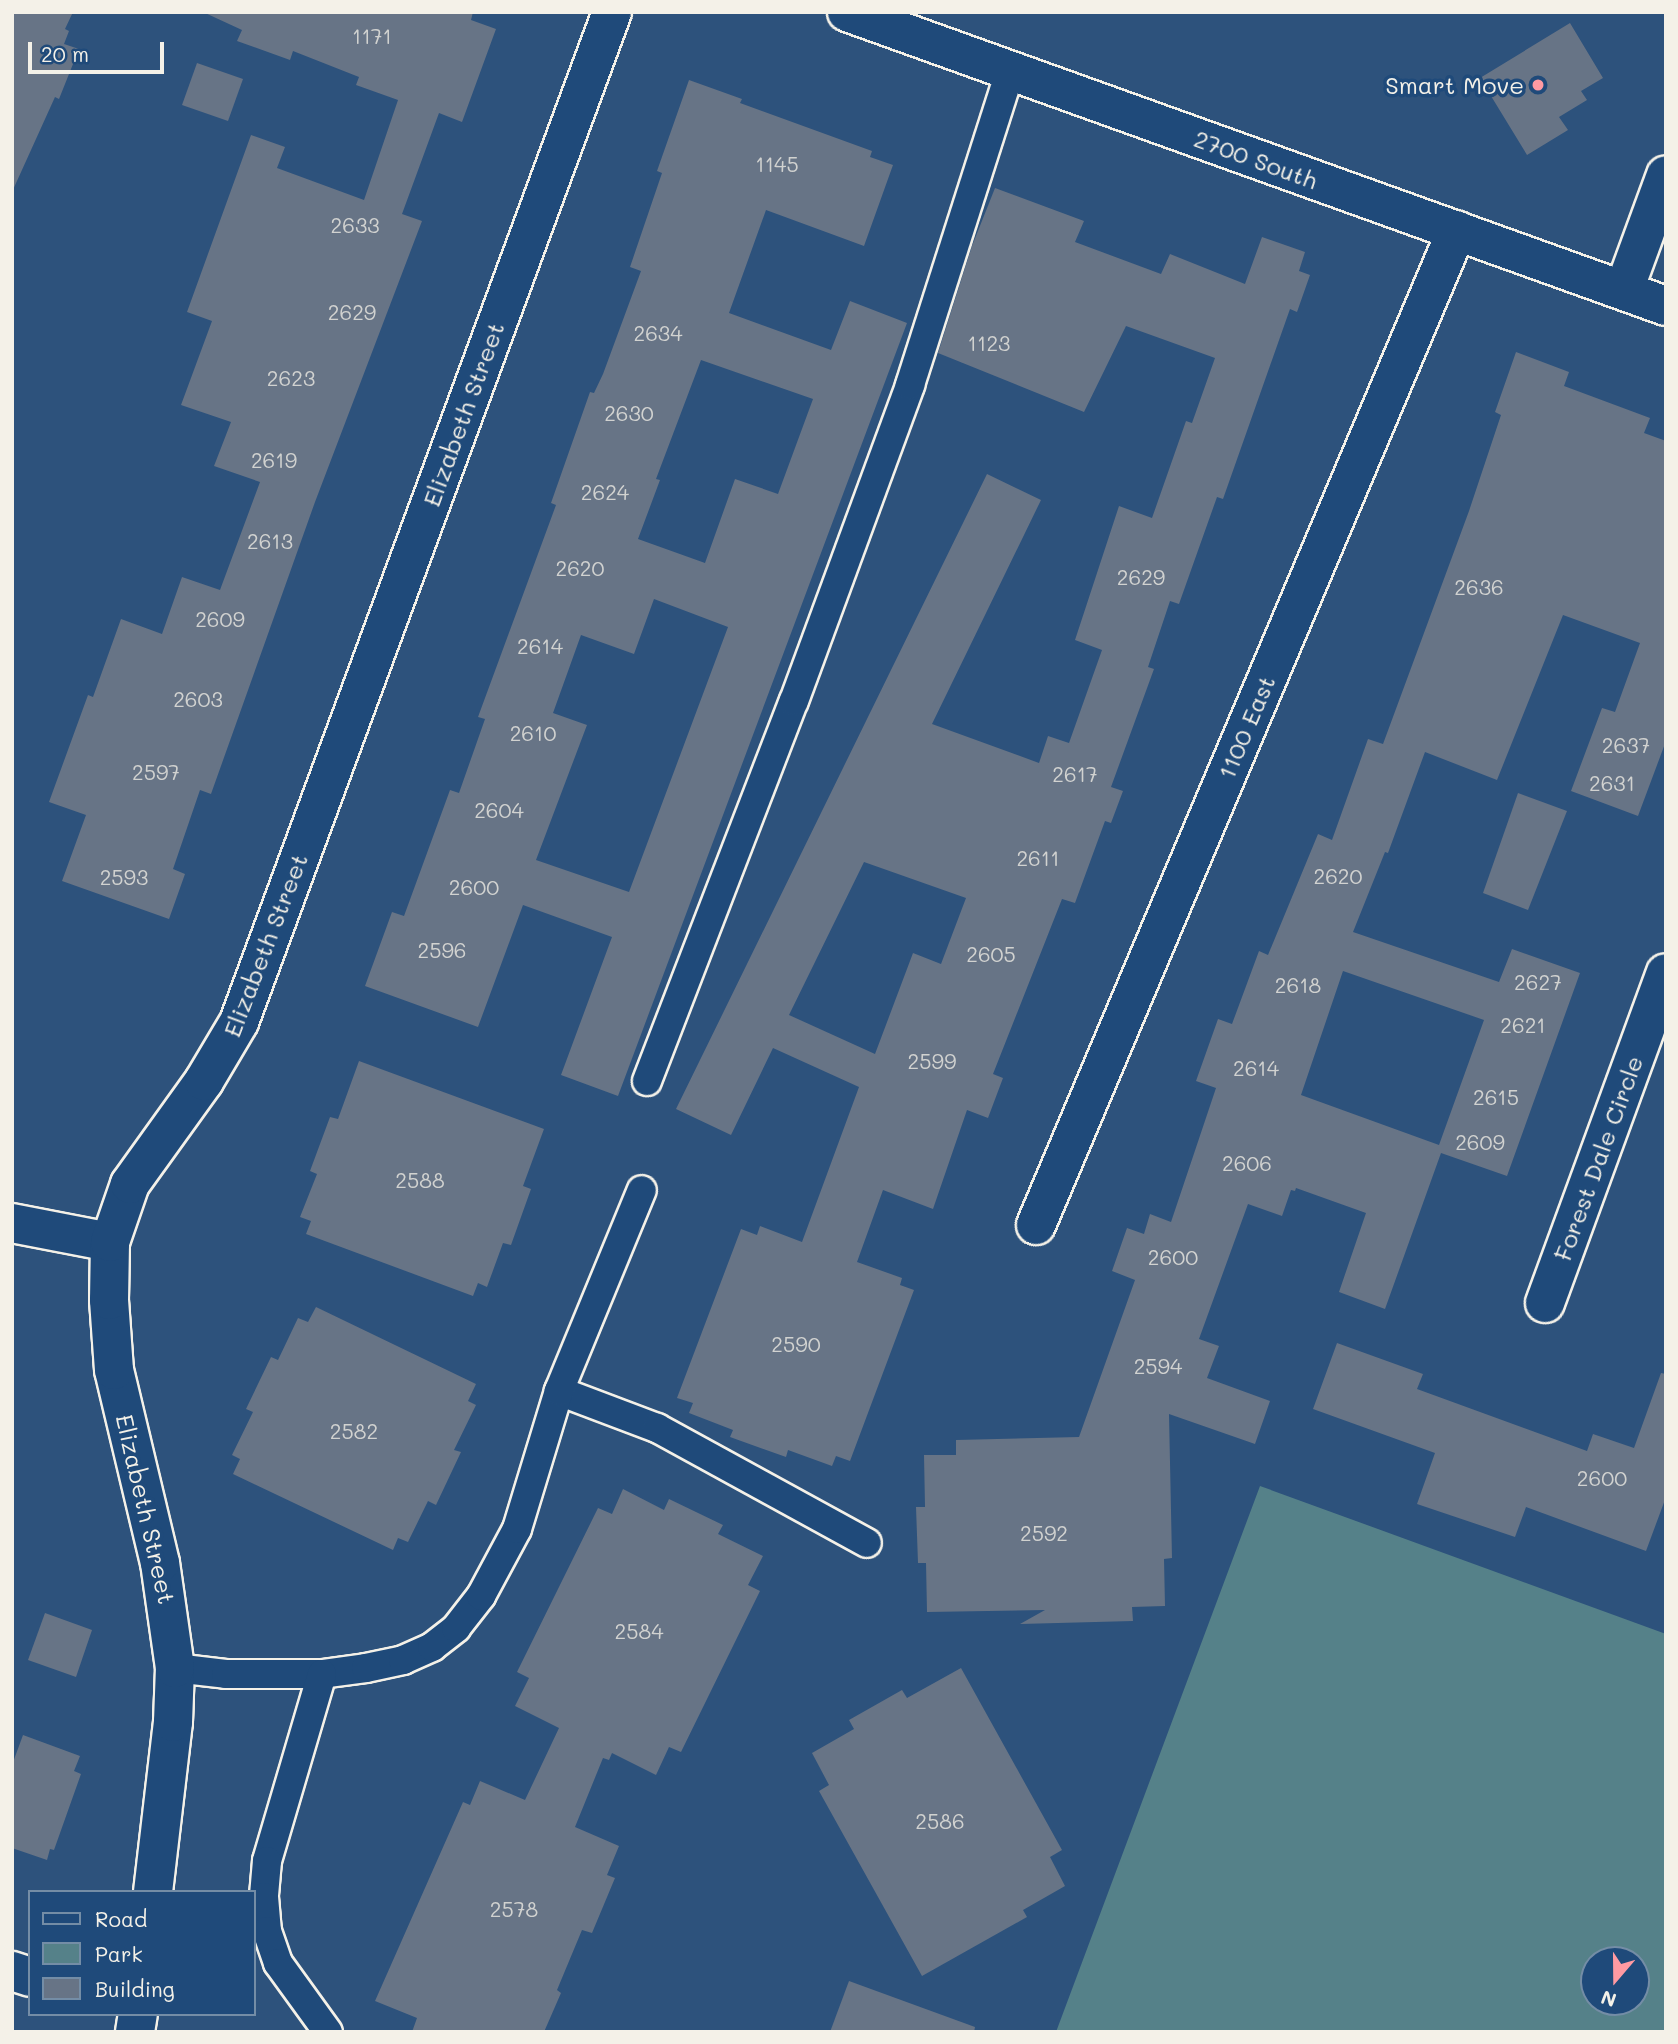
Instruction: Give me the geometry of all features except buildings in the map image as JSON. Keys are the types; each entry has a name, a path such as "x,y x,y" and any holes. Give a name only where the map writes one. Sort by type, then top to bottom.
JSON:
{"street":[{"name":"Elizabeth Street","path":"153,1890 173,1722 175,1668 160,1563 114,1370 109,1300 110,1242 130,1184 216,1062 239,1022 612,12"},
{"name":"2700 South","path":"847,12 1666,306"},
{"path":"1624,290 1666,175"},
{"name":"1100 East","path":"1037,1225 1457,230"},
{"name":"Forest Dale Circle","path":"1545,1303 1666,973"},
{"path":"12,1223 110,1242"}],"lane":[{"path":"647,1081 794,701 905,397 1010,71"},
{"path":"175,1668 226,1674 322,1674 403,1660 432,1647 456,1628 481,1596 517,1529 559,1391 642,1190"},
{"path":"559,1391 657,1427 867,1543"},
{"path":"322,1674 267,1861 264,1897 267,1931 278,1963 328,2032"}],"green space":[{"path":"1260,1486 1666,1634 1666,2032 1056,2032"}],"place":[{"name":"Smart Move","path":"1538,85"}]}
